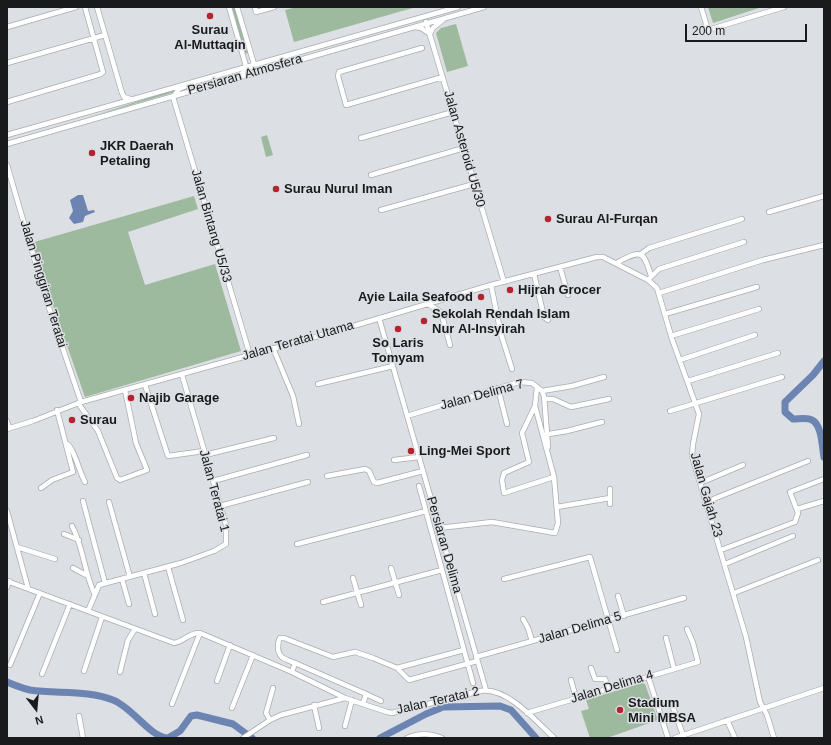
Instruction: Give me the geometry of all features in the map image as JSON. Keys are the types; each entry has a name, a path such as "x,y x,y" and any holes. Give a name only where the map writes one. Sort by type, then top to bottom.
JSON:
{"street":[{"path":"7,26 76,7"},
{"path":"7,102 101,74 103,72 85,7"},
{"path":"97,7 122,93 129,99 134,99"},
{"path":"229,7 246,66 251,69"},
{"path":"237,7 254,64 251,69"},
{"path":"256,10 274,7"},
{"name":"Persiaran Atmosfera","path":"86,117 114,104 458,7"},
{"name":"Persiaran Atmosfera","path":"86,117 173,96 217,82 293,62 484,7"},
{"path":"701,7 708,30 784,7"},
{"name":"Jalan Asteroid U5/30","path":"425,16 504,282"},
{"path":"413,27 421,28 430,34 446,17"},
{"path":"7,63 105,35"},
{"path":"422,48 339,72 338,76 346,105 443,77"},
{"path":"217,82 239,75 251,69 293,62"},
{"path":"173,96 179,89 206,77"},
{"path":"114,104 118,101 122,93"},
{"name":"Jalan Bintang U5/33","path":"173,96 250,355"},
{"path":"361,138 453,112"},
{"path":"7,135 78,115 86,117 82,122 7,144"},
{"path":"371,174 464,148"},
{"name":"Jalan Pinggiran Teratai","path":"7,165 47,302 80,403 98,431 117,478 120,480 147,470 136,443 125,390"},
{"path":"381,210 474,184"},
{"path":"769,212 824,196"},
{"path":"616,264 636,254 641,254 649,248 742,219"},
{"path":"641,254 644,256 650,278 659,269 701,254 744,242"},
{"path":"659,293 763,260 824,245"},
{"name":"Jalan Gajah 23","path":"590,258 600,256 650,278 656,285 696,404 699,418 692,449 700,483 726,564 746,637 760,702 774,738"},
{"name":"Jalan Teratai Utama","path":"8,429 33,421 57,410 80,403 590,258"},
{"path":"560,267 568,295"},
{"path":"534,274 544,317 548,320"},
{"path":"491,285 501,334 512,369"},
{"path":"665,314 757,286"},
{"path":"428,304 441,312 450,345"},
{"path":"672,336 759,310"},
{"name":"Persiaran Delima","path":"379,318 486,690"},
{"path":"680,360 755,335"},
{"path":"273,348 294,396 299,424"},
{"path":"688,381 778,353"},
{"path":"318,384 393,366"},
{"name":"Jalan Teratai 1","path":"105,583 168,567 214,552 224,546 227,536 220,506 182,375"},
{"path":"542,391 572,386 604,377"},
{"path":"670,411 782,377"},
{"name":"Jalan Delima 7","path":"407,416 498,388 532,382 542,391 545,399 548,452"},
{"path":"145,385 168,456 205,453 274,438"},
{"path":"537,387 535,406 522,433 529,462 504,473 502,480 503,492 554,477"},
{"path":"498,388 507,424"},
{"path":"545,399 553,399 571,407 609,399"},
{"path":"439,528 492,522 555,534 558,523 554,477 535,406"},
{"path":"41,488 52,480 73,472 57,410"},
{"path":"7,421 8,429"},
{"path":"548,434 567,432 602,422"},
{"path":"67,444 71,448 84,482"},
{"path":"213,481 308,455"},
{"path":"394,460 419,457"},
{"path":"706,502 808,461"},
{"path":"700,483 743,465"},
{"path":"327,476 365,469 369,471 374,482 377,483 423,472"},
{"path":"721,550 792,524 798,520 797,509 790,494 791,491 824,479"},
{"path":"220,506 308,482"},
{"path":"419,486 473,683"},
{"path":"610,489 610,504"},
{"path":"557,507 610,498"},
{"path":"83,501 105,583 98,586 88,611"},
{"path":"797,509 824,501"},
{"path":"110,502 130,577"},
{"path":"7,511 28,588"},
{"path":"297,544 426,511"},
{"path":"72,526 79,540 86,575 94,596"},
{"path":"64,534 79,540"},
{"path":"726,564 793,536"},
{"path":"17,547 55,559"},
{"path":"504,579 590,557 617,650"},
{"path":"734,593 818,560"},
{"path":"168,567 183,620"},
{"path":"73,568 86,575"},
{"path":"391,568 399,595"},
{"path":"323,602 442,570"},
{"path":"144,574 155,614"},
{"path":"353,578 361,605"},
{"path":"122,579 129,604"},
{"path":"7,587 8,581 174,643 179,642 192,634 200,633 172,704"},
{"path":"10,665 40,593"},
{"path":"618,596 624,616"},
{"name":"Jalan Delima 5","path":"397,668 409,680 468,664 477,659 532,641 684,598"},
{"path":"42,674 70,604"},
{"path":"84,671 102,617"},
{"path":"523,619 528,628 532,641"},
{"path":"120,672 128,640 135,629"},
{"name":"Jalan Delima 4","path":"527,713 698,662 693,643 687,629"},
{"name":"Jalan Teratai 2","path":"200,633 292,672 345,698 392,713 486,690"},
{"path":"381,701 279,655 278,644 280,638 284,638 333,657 355,652 397,668 464,650"},
{"path":"666,638 674,669"},
{"path":"217,681 230,645"},
{"path":"232,708 253,655"},
{"path":"292,672 295,663"},
{"path":"591,668 595,679 605,679 608,688"},
{"path":"648,676 668,738"},
{"path":"571,680 576,698"},
{"path":"270,720 266,713 273,688"},
{"path":"676,738 824,688"},
{"path":"486,690 500,694 527,713 552,737"},
{"path":"363,704 366,694"},
{"path":"243,738 270,720 314,705 345,698"},
{"path":"345,726 352,700"},
{"path":"671,702 683,735"},
{"path":"314,705 319,728"},
{"path":"79,716 83,738"},
{"path":"727,720 735,738"},
{"path":"407,738 416,734 435,735 442,738"}],"green space":[{"path":"232,7 235,7 248,52 247,54 245,53"},
{"path":"297,7 416,7 294,42 285,10"},
{"path":"708,7 759,7 759,8 713,23"},
{"path":"456,24 468,66 447,72 436,33 441,28"},
{"path":"237,71 238,74 179,92 181,89"},
{"path":"176,89 175,92 93,116"},
{"path":"267,135 273,155 266,157 261,137"},
{"path":"194,196 198,209 128,232 145,285 215,264 241,351 85,397 31,243"},
{"name":"Stadium Mini MBSA","path":"642,683 645,684 658,720 607,738 590,738 581,711 589,709 586,700"}],"water":[{"path":"78,195 83,195 88,211 94,210 95,212 85,216 83,222 74,224 69,218 73,211 70,200"}],"waterway":[{"path":"824,361 813,375 785,402 785,412 793,419 803,418 812,420 818,426 824,457"},
{"path":"7,682 30,690 83,693 113,700 127,709 154,732 167,738"},
{"path":"380,738 426,714 443,707 500,706 511,710 536,738"},
{"path":"168,738 180,731 191,716 197,715 233,724 252,738"}],"place":[{"name":"Surau Al-Muttaqin","path":"210,16"},
{"name":"JKR Daerah Petaling","path":"92,153"},
{"name":"Surau Nurul Iman","path":"276,189"},
{"name":"Surau Al-Furqan","path":"548,219"},
{"name":"Hijrah Grocer","path":"510,290"},
{"name":"Ayie Laila Seafood","path":"481,297"},
{"name":"Sekolah Rendah Islam Nur Al-Insyirah","path":"424,321"},
{"name":"So Laris Tomyam","path":"398,329"},
{"name":"Najib Garage","path":"131,398"},
{"name":"Surau","path":"72,420"},
{"name":"Ling-Mei Sport","path":"411,451"},
{"name":"Stadium Mini MBSA","path":"620,710"}]}
